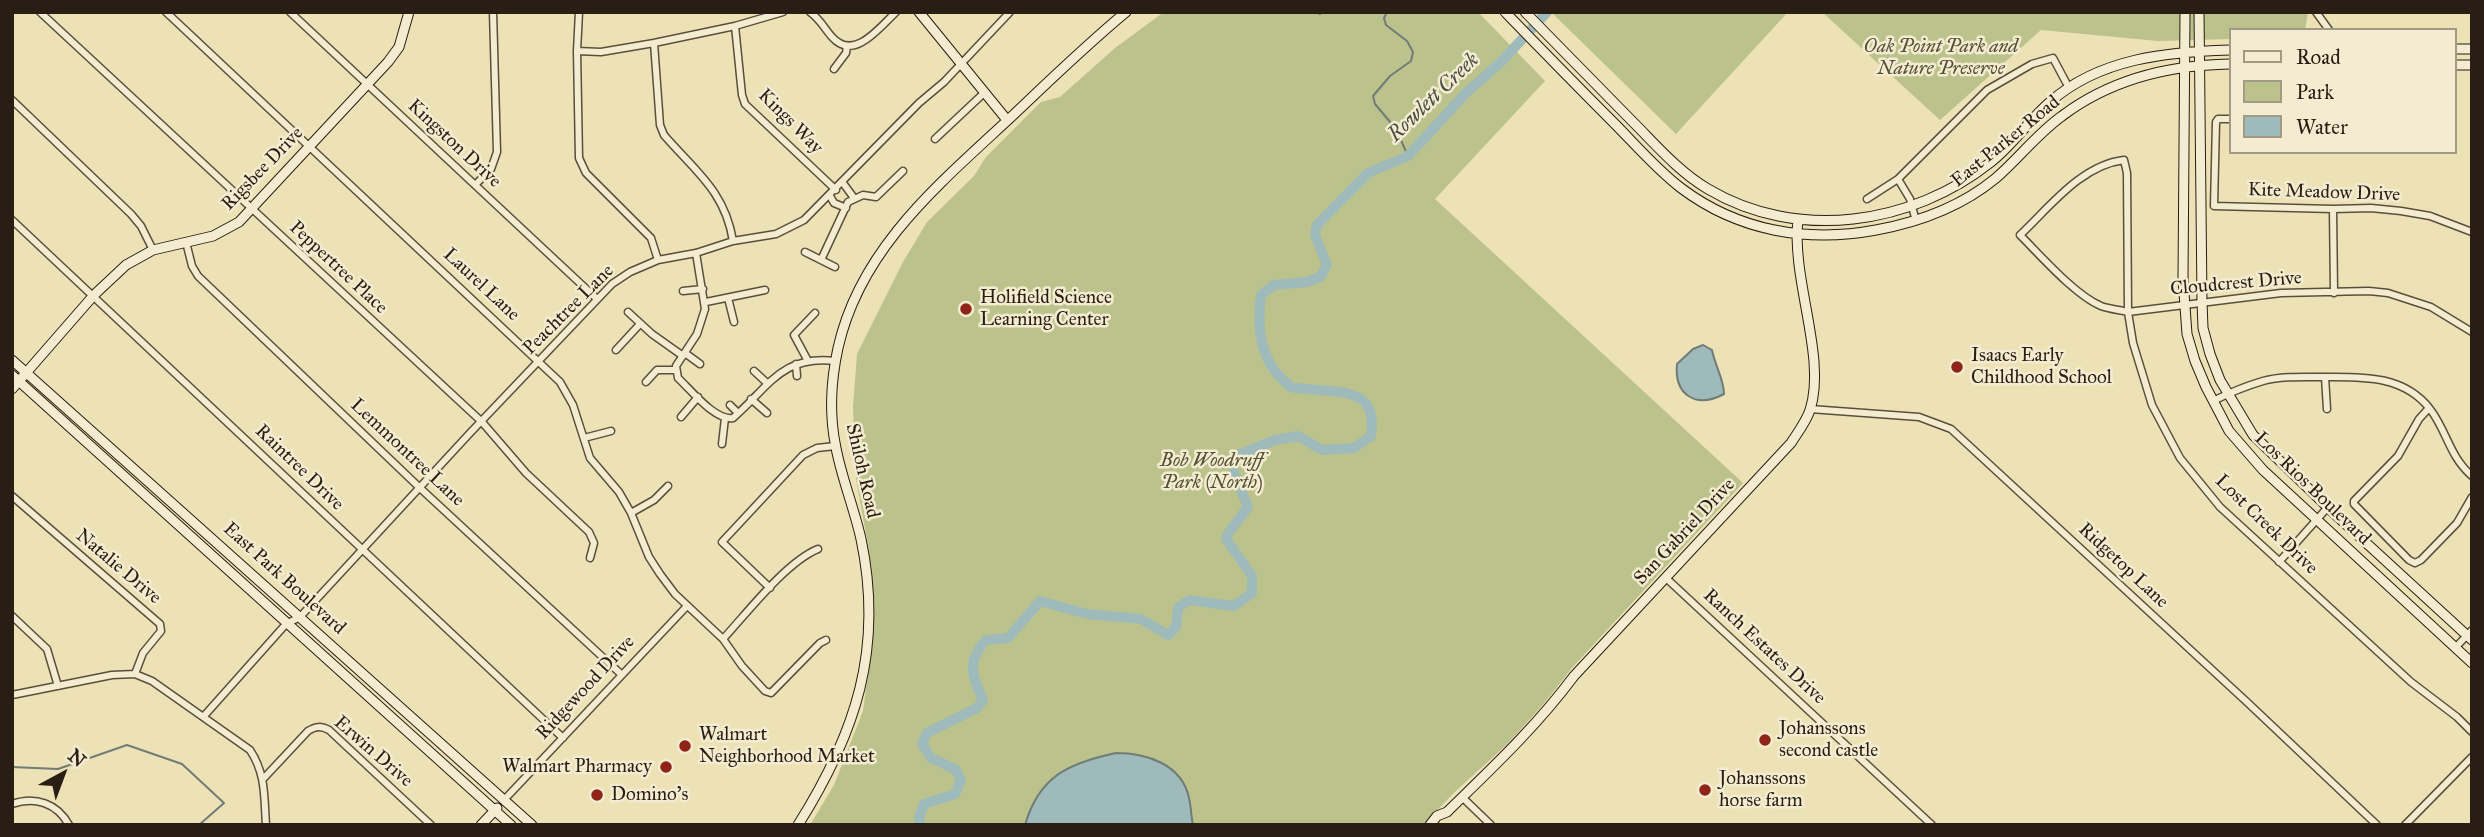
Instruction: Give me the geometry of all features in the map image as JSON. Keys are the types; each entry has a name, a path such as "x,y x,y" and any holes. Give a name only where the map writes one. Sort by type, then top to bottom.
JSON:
{"main road":[{"name":"Rigsbee Drive","path":"12,389 16,378 26,373 94,295 125,265 153,250 199,241 227,230 251,209 388,62 399,47 409,12"},
{"path":"919,12 1007,120"},
{"name":"Shiloh Road","path":"798,825 825,781 847,734 866,661 868,597 861,541 835,446 832,400 835,361 845,324 859,290 890,237 953,170 1126,12"},
{"name":"East Parker Road","path":"1505,12 1679,187 1719,211 1759,227 1796,234 1854,235 1916,221 1955,205 1978,191 2062,116 2095,95 2142,76 2185,66 2228,64"},
{"name":"East Parker Road","path":"1525,12 1669,158 1708,189 1763,211 1798,219 1859,219 1912,207 1972,177 1998,156 2050,102 2069,88 2100,72 2134,60 2199,51 2228,50"},
{"name":"Los Rios Boulevard","path":"2185,12 2187,334 2213,401 2229,431 2245,452 2472,663"},
{"name":"Los Rios Boulevard","path":"2199,12 2202,302 2203,327 2210,354 2228,393 2253,435 2328,507 2470,635"},
{"path":"1659,169 1669,158"},
{"path":"1719,211 1725,197"},
{"name":"San Gabriel Drive","path":"1441,825 1447,812 1495,768 1537,723 1574,676 1791,443 1810,409 1814,378 1797,265 1798,219"},
{"name":"East Park Boulevard","path":"12,360 532,825"},
{"name":"East Park Boulevard","path":"16,378 511,825"},
{"name":"Ridgewood Drive","path":"481,825 503,800"},
{"name":"San Gabriel Drive","path":"1430,825 1437,816 1447,812"}],"street":[{"name":"Peppertree Place","path":"40,12 482,422 526,473 589,532 594,542 590,558"},
{"name":"Laurel Lane","path":"166,12 560,382 569,395 590,458 619,492 649,557 660,574 687,606 723,639 742,666 765,691 771,694 826,640"},
{"name":"Kingston Drive","path":"290,12 597,299"},
{"path":"475,185 491,169 497,152 493,12"},
{"path":"579,12 579,158 583,168 651,238 658,260"},
{"path":"577,51 601,52 654,43 735,26 783,12"},
{"path":"810,12 832,37 847,46 863,43 896,12"},
{"name":"Peachtree Lane","path":"204,716 286,624 300,617 597,299 630,271 658,260 696,253 733,241 776,234 804,220 1010,12"},
{"path":"2316,12 2328,28"},
{"name":"Kings Way","path":"735,26 745,104 836,190"},
{"path":"654,43 660,125 664,135 712,188 724,207 733,241"},
{"path":"834,69 846,53 847,46"},
{"path":"1867,199 1898,179 1987,90 2020,69 2053,58 2069,88"},
{"path":"935,139 984,93"},
{"path":"12,100 131,214 141,226 153,250"},
{"name":"Kite Meadow Drive","path":"2228,119 2218,119 2216,122 2214,206 2371,208 2401,211 2430,216 2472,232"},
{"name":"Cloudcrest Drive","path":"2123,160 2088,173 2020,236 2083,295 2101,306 2129,312 2281,293 2369,291 2410,298 2451,317 2472,332"},
{"name":"Lost Creek Drive","path":"2123,160 2127,173 2129,312 2133,343 2140,372 2164,431 2180,457 2220,507 2411,682 2472,732"},
{"path":"830,196 834,202 849,203 863,195 876,197 903,171"},
{"path":"1898,179 1904,185 1916,221"},
{"path":"821,260 849,203 843,183"},
{"path":"2333,209 2334,293"},
{"name":"Raintree Drive","path":"12,220 563,738"},
{"name":"Lemmontree Lane","path":"186,242 192,266 198,276 420,488 622,675"},
{"path":"806,252 835,267"},
{"path":"696,253 706,302 699,329 676,370 678,378 724,418 730,419 738,413 781,370 808,361 835,361"},
{"path":"683,291 703,289"},
{"path":"706,302 765,290"},
{"path":"728,298 734,322"},
{"path":"628,312 640,324 700,364"},
{"path":"808,361 794,335 815,313"},
{"path":"616,350 640,324"},
{"path":"796,364 797,376"},
{"path":"646,382 657,370 676,370"},
{"path":"754,371 767,383"},
{"path":"2213,401 2228,393 2278,378 2348,376 2384,380 2412,394 2430,408 2455,459 2472,476"},
{"path":"2325,377 2327,409"},
{"path":"681,417 698,397"},
{"path":"751,399 767,413"},
{"path":"730,405 738,413"},
{"path":"2430,408 2419,419 2398,456 2354,504 2415,563 2457,523 2472,497"},
{"name":"Ridgetop Lane","path":"1810,409 1919,417 1951,429 2377,825"},
{"path":"722,444 724,418"},
{"path":"583,438 611,430"},
{"path":"770,588 722,542 803,455 817,447 835,446"},
{"path":"631,513 654,500 668,486"},
{"name":"Natalie Drive","path":"12,496 160,624 161,631 144,653 135,674"},
{"path":"2279,562 2328,507"},
{"path":"723,639 770,588 806,554 818,549"},
{"name":"Ranch Estates Drive","path":"1666,578 1932,825"},
{"name":"Ridgewood Drive","path":"503,800 687,606"},
{"path":"12,616 47,649 58,686"},
{"path":"2456,648 2470,635"},
{"path":"12,695 112,675 135,674 165,689 250,750 264,778 266,825"},
{"name":"Erwin Drive","path":"264,778 308,731 321,726 329,730 431,825"},
{"path":"2405,825 2472,757"},
{"path":"1462,797 1492,825"},
{"path":"12,804 30,800 48,803 61,813 69,825"}],"green space":[{"name":"Bob Woodruff Park (North)","path":"1164,12 1478,12 1545,81 1435,199 1743,483 1571,669 1516,735 1454,793 1425,825 810,825 834,785 863,711 874,629 868,545 856,479 853,407 857,354 903,262 927,222 974,176 986,157 1041,102 1060,97 1115,48"},
{"path":"1551,12 1788,12 1676,134"},
{"name":"Oak Point Park and Nature Preserve","path":"1822,12 2308,12 2305,28 2228,28 2228,39 2158,41 2041,30 1940,120"}],"water":[{"path":"1703,345 1712,350 1724,394 1704,400 1689,396 1683,391 1677,375 1677,364 1693,349"},
{"path":"1116,753 1150,758 1171,769 1185,786 1193,825 1025,825 1039,794 1058,774 1070,767"}],"waterway":[{"path":"1315,12 1323,12"},
{"path":"1387,12 1384,18 1386,25 1407,41 1413,52 1411,61 1390,76 1373,96 1375,104 1396,129 1408,156"},
{"name":"Rowlett Creek","path":"920,825 919,818 924,804 955,794 961,780 955,769 931,758 922,744 927,733 977,708 983,700 974,676 973,662 980,648 986,640 1008,638 1040,601 1087,614 1141,619 1168,635 1176,627 1178,608 1189,600 1234,606 1252,593 1252,576 1226,539 1248,507 1234,473 1233,457 1275,440 1298,436 1322,450 1354,448 1371,436 1372,420 1364,401 1356,396 1334,391 1293,388 1275,371 1264,351 1259,318 1261,295 1274,285 1307,282 1320,277 1327,265 1315,235 1317,225 1368,173 1408,156 1547,12"},
{"path":"12,767 58,769 127,745 182,764 224,803 199,825"}],"place":[{"name":"Holifield Science Learning Center","path":"966,309"},
{"name":"Isaacs Early Childhood School","path":"1957,367"},
{"name":"Johanssons second castle","path":"1765,740"},
{"name":"Walmart Neighborhood Market","path":"685,746"},
{"name":"Walmart Pharmacy","path":"666,767"},
{"name":"Johanssons horse farm","path":"1705,790"},
{"name":"Domino's","path":"597,795"}]}
